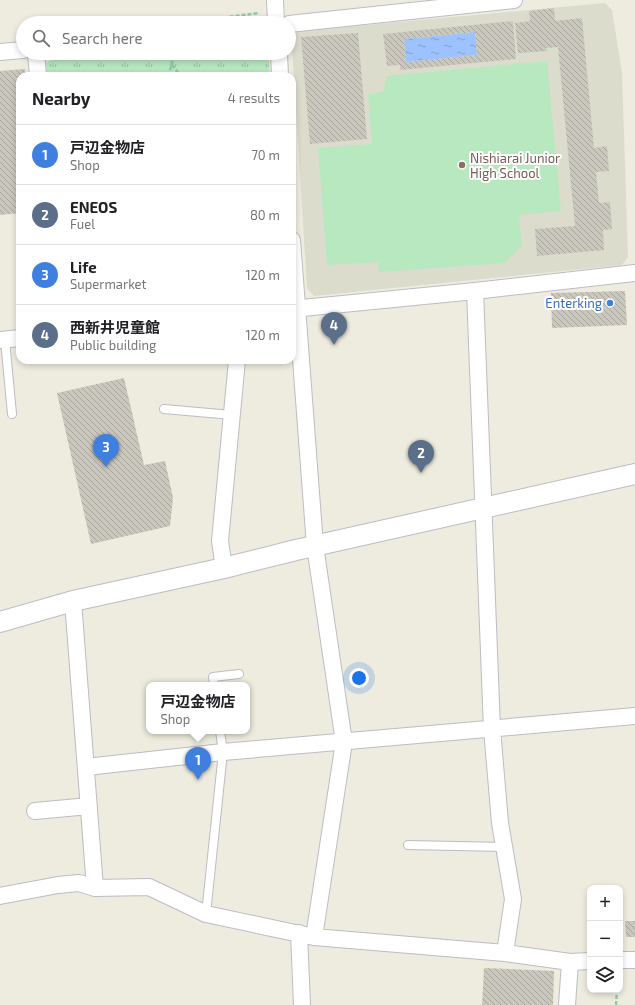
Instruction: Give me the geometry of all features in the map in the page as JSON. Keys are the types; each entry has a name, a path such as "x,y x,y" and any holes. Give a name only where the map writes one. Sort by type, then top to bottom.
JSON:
{"street":[{"path":"275,0 276,16"},
{"path":"296,23 514,0"},
{"path":"0,52 16,51"},
{"path":"37,60 38,72"},
{"path":"279,60 280,72"},
{"path":"296,309 635,273"},
{"path":"475,291 492,729 500,823 513,898 506,953"},
{"path":"296,332 315,546 344,742 306,935 302,1005"},
{"path":"224,568 220,541 237,364"},
{"path":"0,622 73,601 224,568 483,507 635,474"},
{"path":"73,601 95,888"},
{"path":"86,767 223,752 635,716"},
{"path":"35,811 89,806"},
{"path":"0,896 79,882 95,888 149,888 206,914 306,935 506,953 570,962 587,961"},
{"path":"623,960 635,960"},
{"path":"567,1005 570,962"}],"lane":[{"path":"8,339 12,414"},
{"path":"164,409 232,415"},
{"path":"214,682 213,677 239,674"},
{"path":"206,914 223,752 220,734"},
{"path":"408,845 505,847"}],"path":[{"path":"233,16 262,12"},
{"path":"169,72 172,60"},
{"path":"172,64 178,72"},
{"path":"616,1005 617,993"}],"shaded area":[{"name":"Nishiarai Junior High School","path":"605,3 612,10 622,73 628,257 622,265 314,296 307,288 296,112 296,72 294,72 293,60 296,60 296,32"}],"green space":[{"path":"51,60 269,60 270,72 47,72 46,63"},
{"path":"547,61 561,211 519,215 522,246 504,263 379,272 378,262 327,265 318,148 372,144 368,94 383,92 387,76"}],"water":[{"path":"475,32 477,55 406,62 404,39"}],"building":[{"path":"554,8 555,21 582,18 594,148 607,146 609,171 596,172 599,203 610,202 612,229 603,230 604,250 537,256 535,229 575,226 558,47 546,48 547,51 518,53 515,23 530,21 529,11"},
{"path":"513,21 516,59 400,70 400,65 387,66 383,34","holes":["475,32 477,55 406,62 404,39"]},
{"path":"358,33 367,139 310,144 301,37"},
{"path":"25,69 25,72 16,72 16,213 0,215 0,71"},
{"path":"625,291 627,325 552,328 551,293"},
{"path":"124,378 144,465 165,461 173,498 170,526 91,544 57,393"},
{"path":"625,921 635,921 635,937 626,937"},
{"path":"484,968 554,971 553,1005 482,1005"}],"place":[{"name":"Nishiarai Junior High School","path":"462,165"},
{"name":"Enterking","path":"610,303"},
{"name":"西新井児童館","path":"334,345"},
{"name":"Life","path":"106,467"},
{"name":"ENEOS","path":"421,473"},
{"name":"戸辺金物店","path":"198,780"}]}
